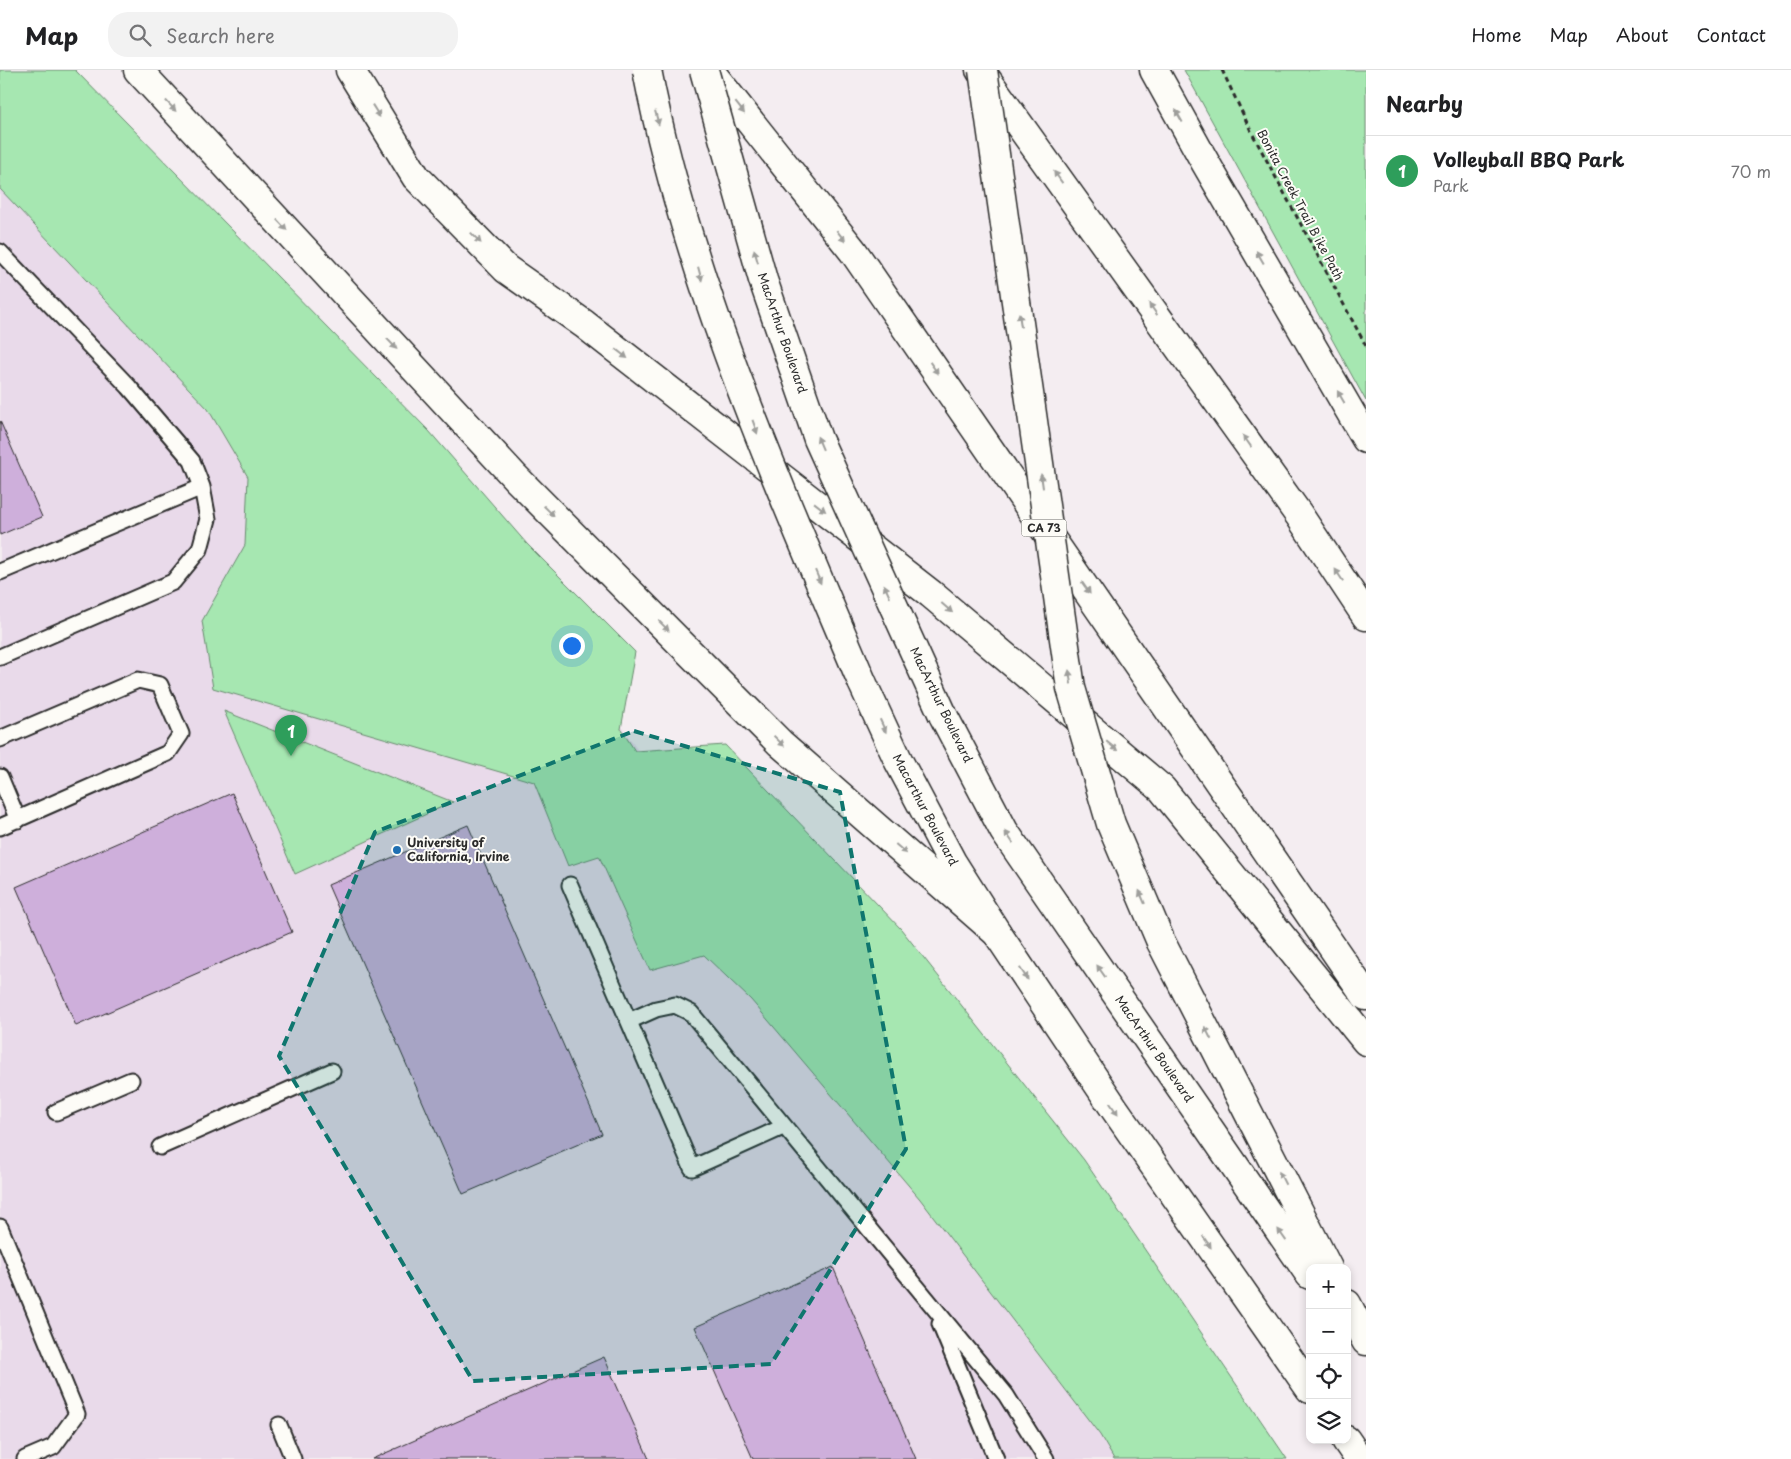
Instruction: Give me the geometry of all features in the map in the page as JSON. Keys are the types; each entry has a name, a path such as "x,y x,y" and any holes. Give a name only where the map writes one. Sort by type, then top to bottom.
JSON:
{"main road":[{"path":"138,70 543,505 780,743 997,933 1114,1108 1306,1383"},
{"path":"350,70 416,177 506,269 584,324 931,594 1162,789 1366,1041"},
{"name":"Macarthur Boulevard","path":"647,70 654,109 704,288 763,448 862,682 899,762 952,862 997,933"},
{"name":"MacArthur Boulevard","path":"704,70 763,280 818,439 943,715 1004,831 1306,1269"},
{"name":"CA 73","path":"709,70 853,252 1366,996"},
{"path":"982,70 1300,515 1366,616"},
{"path":"982,70 1071,688 1111,824 1161,942 1326,1264"},
{"path":"1154,70 1366,439"},
{"path":"1350,1309 1366,1341"},
{"path":"1351,1335 1366,1356"},
{"path":"1349,1444 1359,1459"}],"lane":[{"path":"0,252 128,387 192,462 202,487 208,519 200,549 173,582 0,657"},
{"path":"0,572 202,487"},
{"path":"0,739 138,680 160,685 181,734 168,753 0,828"},
{"path":"0,777 18,820"},
{"path":"570,885 692,1168 783,1127"},
{"path":"628,1021 656,1009 675,1005 691,1013 783,1127 1006,1395 1046,1459"},
{"path":"160,1147 332,1071"},
{"path":"56,1112 131,1080"},
{"path":"0,1227 78,1414 53,1447 25,1459"},
{"path":"935,1310 996,1459"},
{"path":"279,1425 294,1459"}],"path":[{"name":"Bonita Creek Trail B ike Path","path":"1222,70 1251,131 1366,346"}],"highlighted area":[{"path":"634,731 840,792 906,1149 771,1364 473,1381 279,1056 375,832"}],"shaded area":[{"name":"University of California, Irvine","path":"0,70 55,70 616,719 642,756 1258,1459 0,1459"}],"green space":[{"path":"0,70 75,70 429,431 527,544 635,652 621,729 635,751 725,745 901,929 1084,1160 1287,1459 1114,1459 1100,1435 920,1199 751,1000 704,955 650,970 599,856 568,866 534,782 213,688 202,621 245,545 248,477 208,409 0,189"},
{"path":"1184,70 1366,70 1366,401"},
{"path":"224,711 453,802 295,874"}],"building":[{"path":"0,421 42,517 0,535"},
{"path":"232,793 292,932 76,1026 16,887"},
{"path":"468,825 602,1134 463,1194 328,885"},
{"path":"833,1267 916,1459 753,1459 695,1327"},
{"path":"604,1357 649,1459 372,1459"}],"place":[{"name":"Volleyball BBQ Park","path":"291,756"},
{"name":"University of California, Irvine","path":"397,850"}]}
